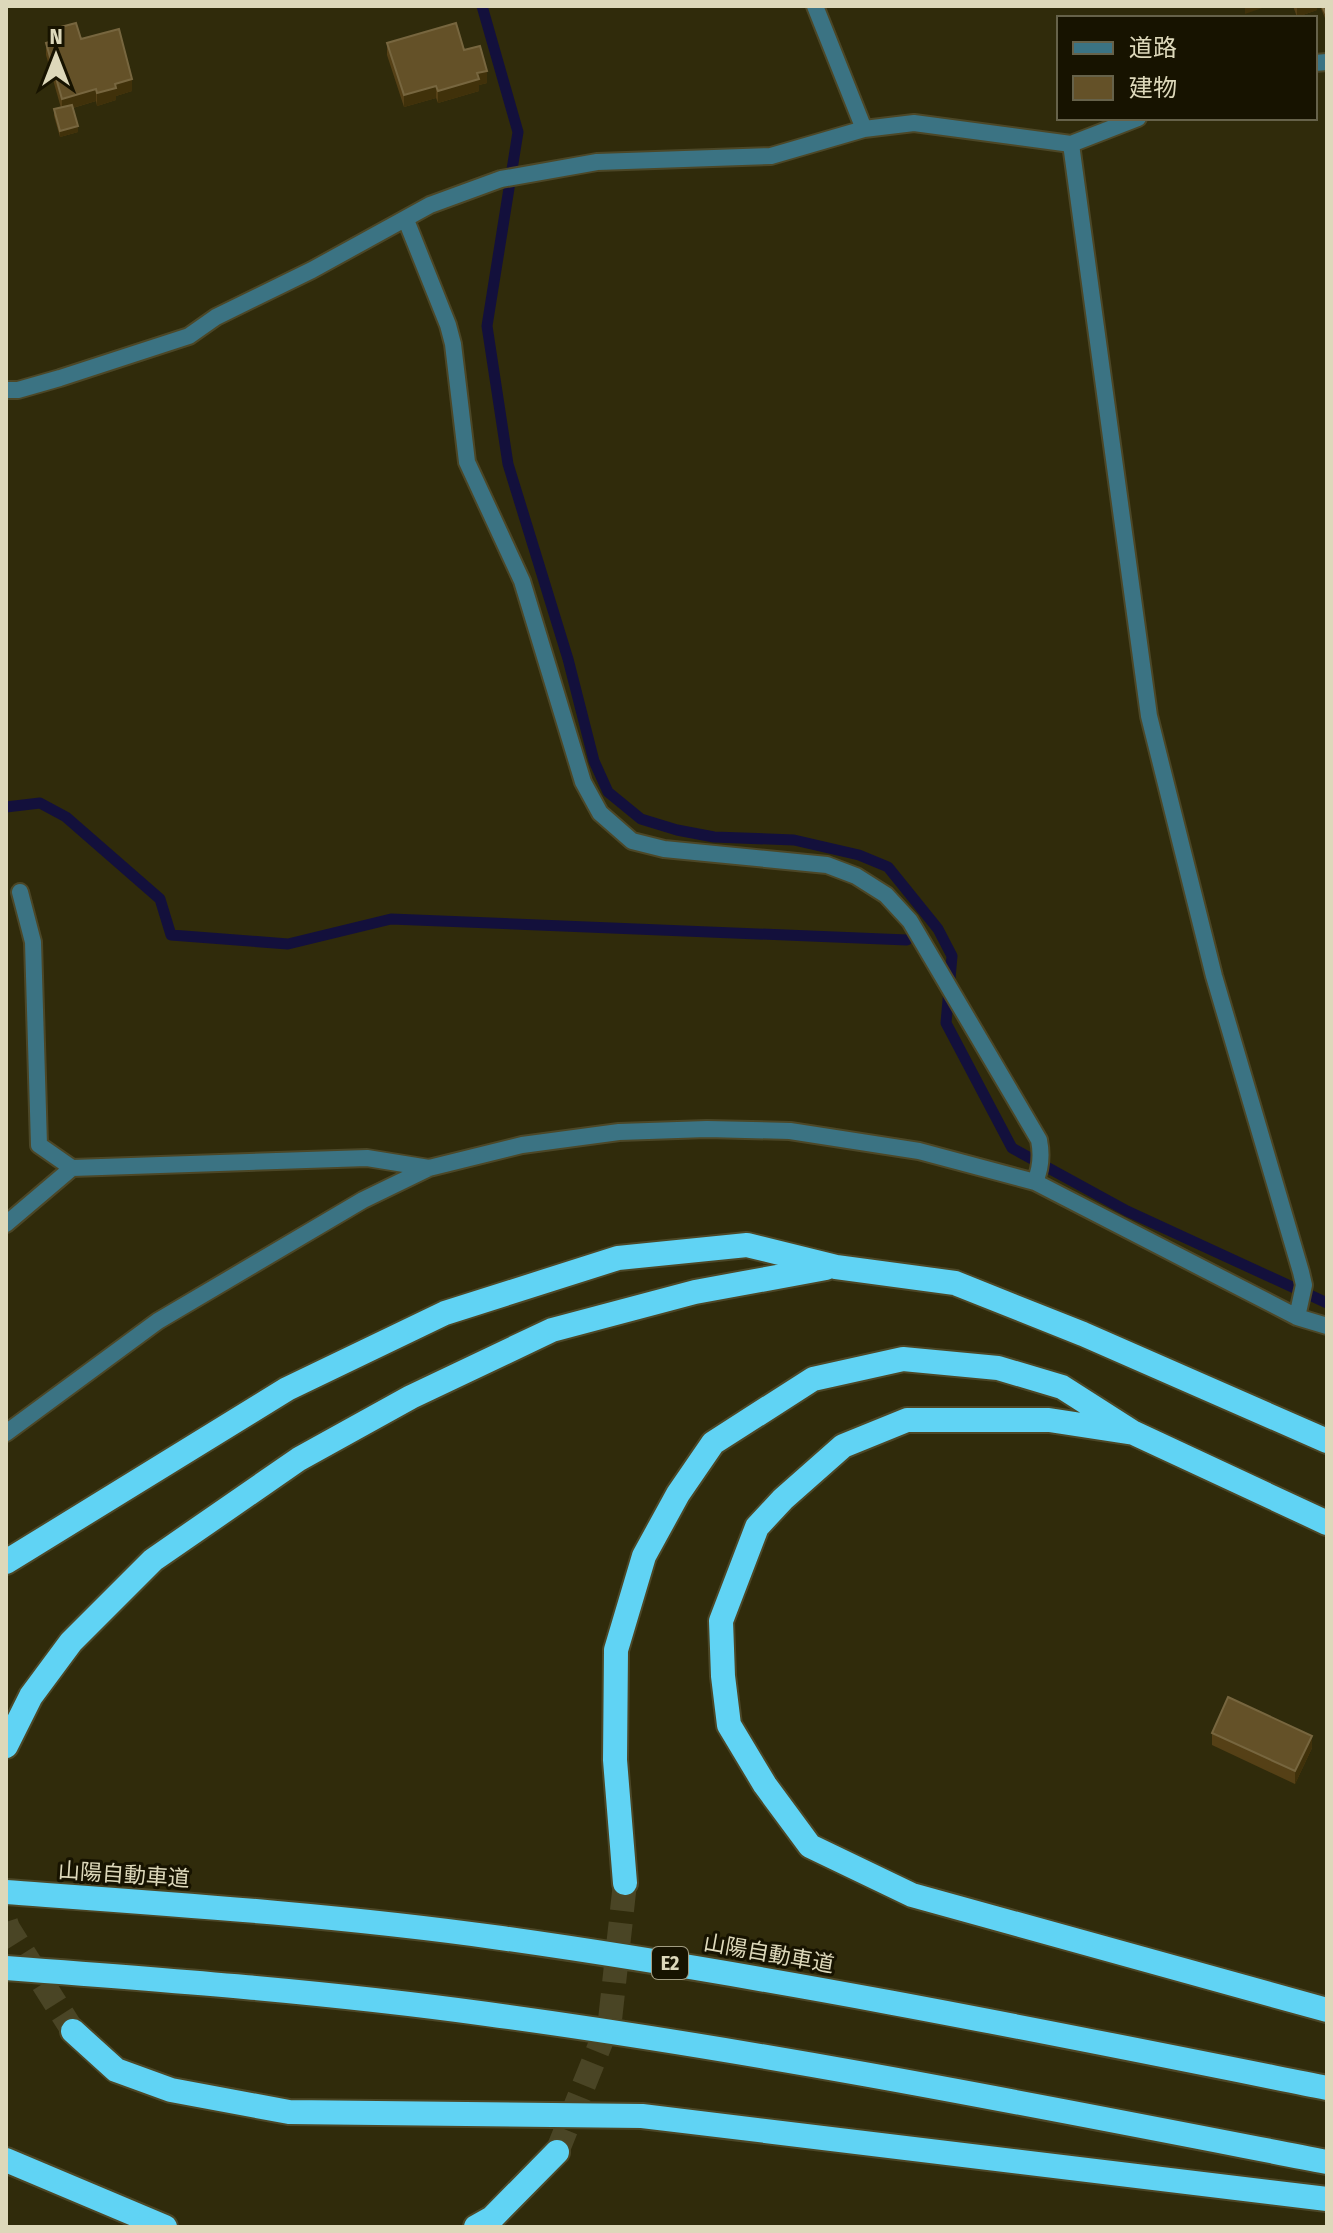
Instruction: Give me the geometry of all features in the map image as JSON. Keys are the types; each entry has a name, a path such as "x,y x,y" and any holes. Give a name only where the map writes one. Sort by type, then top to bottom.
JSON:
{"highway":[{"path":"6,1562 287,1389 445,1313 618,1258 747,1245 836,1267 955,1283 1083,1334 1327,1441"},
{"path":"6,1746 31,1696 71,1642 153,1560 299,1459 411,1397 552,1330 695,1292 836,1267"},
{"path":"625,1883 615,1760 616,1650 644,1556 678,1494 713,1443 813,1379 903,1359 998,1368 1062,1387 1134,1433 1327,1523"},
{"path":"1134,1433 1049,1420 907,1420 843,1446 783,1499 757,1527 721,1621 729,1725 765,1785 810,1846 912,1895 1327,2010"},
{"name":"山陽自動車道","path":"6,1892 253,1910 498,1937 768,1978 1327,2088"},
{"path":"6,1968 245,1986 500,2015 742,2051 1327,2162"},
{"path":"73,2031 116,2070 171,2090 289,2112 642,2116 1327,2199"},
{"path":"476,2227 492,2218 557,2152"},
{"path":"6,2160 165,2227"}],"street":[{"path":"815,6 864,129"},
{"path":"6,390 18,390 60,378 189,336 216,317 312,270 430,205 501,179 597,162 771,156 864,129 914,123 1071,144 1133,120"},
{"path":"1071,144 1149,716 1214,976 1304,1285 1299,1311"},
{"path":"406,220 453,344 467,462 522,581 583,782 600,813 632,841 664,849 827,865 856,876 886,895 910,921 1039,1140 1041,1151 1037,1176"},
{"path":"20,892 33,942 39,1145 72,1168 367,1158 429,1168"},
{"path":"6,1433 158,1321 363,1200 429,1168 522,1145 619,1132 707,1129 790,1131 919,1151 1037,1176 1327,1326"},
{"path":"6,1224 72,1168"}],"building":[{"path":"76,23 81,39 119,29 132,79 115,84 116,88 97,93 96,89 62,99 46,43 56,40 53,29"},
{"path":"456,23 464,50 480,46 487,71 477,73 479,79 438,91 436,86 404,95 387,43"},
{"path":"72,105 78,126 60,131 54,109"},
{"path":"1228,1697 1312,1736 1295,1771 1212,1733"}],"waterway":[{"path":"482,6 518,132 487,326 508,464 568,659 594,761 608,792 641,819 677,830 714,837 794,840 859,855 888,867 938,929 952,956 946,1023 1012,1148 1127,1211 1327,1303"},
{"path":"6,807 40,803 66,817 160,899 171,935 288,944 391,919 907,940"}],"tunnel":[{"path":"557,2152 610,2020 625,1883"},
{"path":"6,1922 73,2031"}]}
